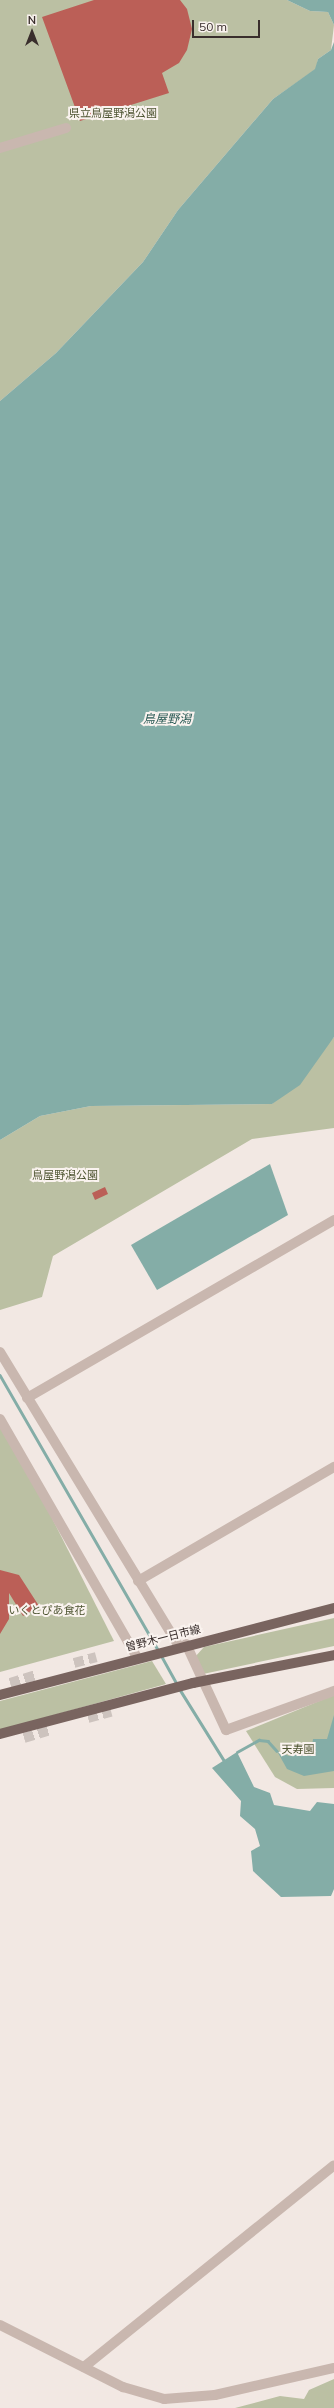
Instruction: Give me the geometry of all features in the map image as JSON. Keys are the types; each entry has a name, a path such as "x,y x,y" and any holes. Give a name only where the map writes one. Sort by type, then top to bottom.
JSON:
{"main road":[{"name":"曽野木一日市線","path":"0,1695 179,1646 334,1608"},
{"path":"0,1734 197,1682 334,1655"}],"street":[{"path":"0,148 66,128"},
{"path":"27,1398 333,1224"},
{"path":"0,1352 138,1581 179,1646 197,1682 226,1730 334,1691"},
{"path":"0,1419 142,1656"},
{"path":"138,1581 334,1467"},
{"path":"84,2366 334,2165"},
{"path":"0,2325 144,2395 178,2404 334,2368"}],"green space":[{"name":"県立鳥屋野潟公園","path":"0,0 287,0 310,11 328,12 334,25 331,50 318,59 316,69 273,99 178,210 143,262 56,353 0,401"},
{"name":"鳥屋野潟公園","path":"334,1037 334,1128 252,1139 53,1256 42,1297 0,1310 0,1140 40,1116 91,1106 272,1104"},
{"name":"いくとぴあ食花","path":"0,1415 114,1641 0,1672"},
{"path":"334,1618 334,1646 203,1674 195,1657 204,1647"},
{"path":"152,1661 166,1684 0,1730 0,1701"},
{"name":"天寿園","path":"334,1695 334,1788 297,1789 275,1777 246,1731"},
{"path":"334,2379 334,2408 235,2408 280,2396 304,2399 309,2390"}],"water":[{"path":"287,0 334,0 334,25 328,12 310,11"},
{"name":"鳥屋野潟","path":"334,42 334,1037 300,1085 272,1104 91,1106 40,1116 0,1140 0,401 56,353 143,262 178,210 273,99 315,69 318,59 331,50"},
{"path":"270,1164 288,1215 157,1290 131,1245"},
{"path":"334,1715 334,1771 304,1776 287,1769 277,1751 289,1756 296,1752 301,1755 296,1743 312,1746 313,1739 327,1739"},
{"path":"237,1752 254,1787 270,1793 274,1805 310,1811 317,1802 334,1804 334,1889 331,1896 281,1897 253,1871 251,1851 260,1846 255,1829 240,1816 241,1801 212,1768"}],"building":[{"path":"94,0 180,0 187,9 192,29 187,50 179,63 162,73 169,93 80,121 42,17"},
{"path":"105,1187 108,1194 95,1200 92,1193"},
{"path":"0,1570 19,1575 39,1606 23,1616 9,1593 9,1619 0,1634"}],"waterway":[{"path":"0,1375 159,1651"},
{"path":"161,1655 177,1684"},
{"path":"179,1688 225,1762"},
{"path":"237,1752 259,1740 268,1741 277,1751"}],"tunnel":[{"path":"74,1663 96,1657"},
{"path":"10,1683 36,1675"},
{"path":"88,1718 111,1712"},
{"path":"24,1738 50,1730"}]}
